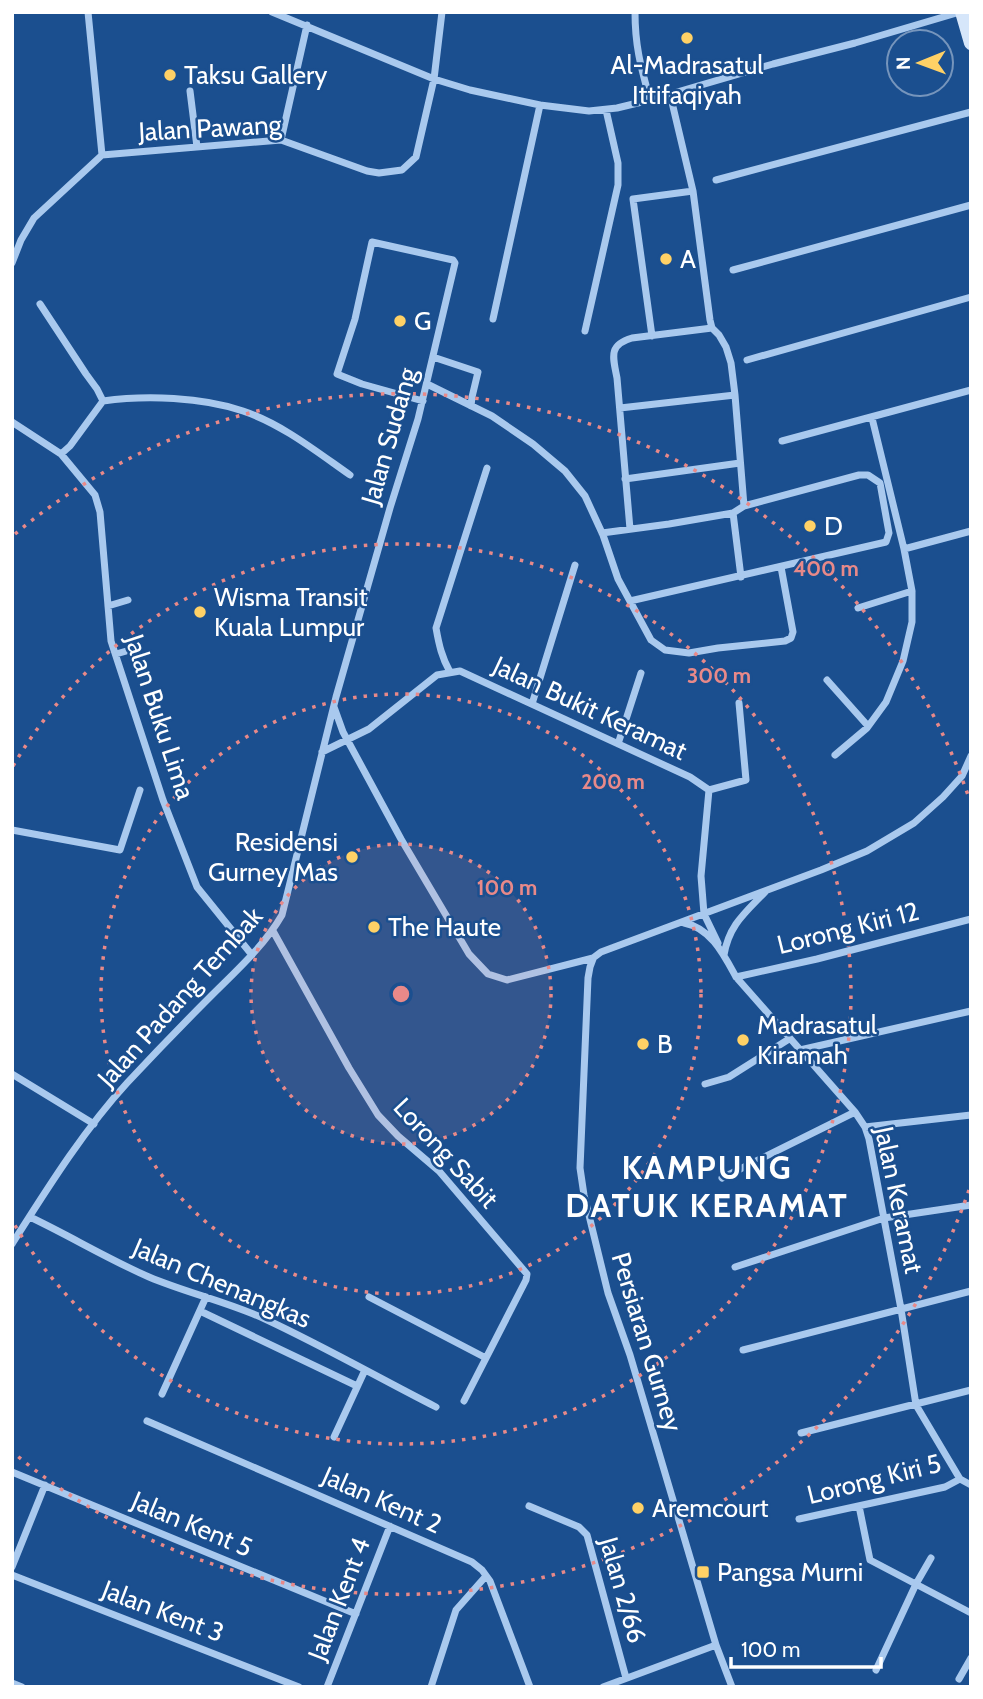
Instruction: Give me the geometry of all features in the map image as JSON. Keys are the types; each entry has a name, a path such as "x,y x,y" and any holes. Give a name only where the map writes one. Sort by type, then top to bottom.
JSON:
{"street":[{"name":"Jalan Pawang","path":"88,12 102,155 281,140 379,173 402,170 416,157 434,79 442,12"},
{"path":"272,12 434,79 470,90 578,110 606,110 650,100 961,12 971,43"},
{"path":"635,12 635,42 650,100"},
{"path":"281,140 307,25"},
{"path":"190,91 197,147"},
{"path":"670,94 693,191 712,328 726,347 731,363 744,506"},
{"path":"493,319 540,105"},
{"path":"585,331 618,185 618,163 606,110"},
{"path":"716,180 971,112"},
{"path":"12,263 34,218 102,155"},
{"path":"652,336 633,199 693,191"},
{"path":"733,270 971,205"},
{"name":"Jalan Sudang","path":"322,752 390,508 423,401 455,263 373,242 370,245 355,319 337,374 423,401"},
{"path":"747,360 971,297"},
{"path":"40,304 103,401"},
{"path":"630,529 613,356 615,347 621,341 712,328"},
{"path":"433,357 478,372 471,406"},
{"path":"427,384 492,416 534,444 565,471 585,496 602,533 618,579 651,640 665,650 689,653 791,638 793,632 781,567"},
{"path":"782,441 971,390"},
{"path":"620,408 735,395"},
{"path":"103,401 186,398 243,411 288,433 350,475"},
{"path":"61,454 103,401"},
{"path":"835,755 868,726 886,702 903,661 912,622 912,591 904,549 872,418"},
{"name":"Jalan Buku Lima","path":"12,422 61,454 95,495 100,512 111,641 163,800 197,887 252,955"},
{"path":"625,479 740,463"},
{"path":"450,672 441,652 436,628 487,468"},
{"path":"602,533 733,513 744,506 859,474 868,475 880,484 889,533 886,542 630,601"},
{"path":"733,513 741,577"},
{"path":"904,549 971,531"},
{"path":"532,704 575,565"},
{"path":"858,608 912,591"},
{"path":"108,606 128,600"},
{"path":"116,654 137,648"},
{"name":"Jalan Bukit Keramat","path":"322,752 369,729 437,675 460,671 690,777 709,790 701,876 704,914"},
{"path":"618,744 641,673"},
{"path":"827,680 868,726"},
{"path":"709,790 746,780 739,703"},
{"path":"334,706 340,724 401,839 470,954 488,974 507,980 593,958 601,952 867,851 914,823 962,776 971,756"},
{"name":"Jalan Padang Tembak","path":"12,1244 94,1124 124,1086 273,931 282,915 322,752"},
{"path":"12,830 120,850 140,790"},
{"path":"724,955 730,932 766,891"},
{"path":"704,914 724,955"},
{"name":"Lorong Kiri 12","path":"736,977 971,919"},
{"name":"Jalan Keramat","path":"681,923 699,928 724,955 736,977 855,1112 865,1127 901,1309 916,1405 960,1479"},
{"name":"Lorong Sabit","path":"273,931 378,1115 439,1171 527,1274 464,1401"},
{"name":"Persiaran Gurney","path":"593,958 588,978 585,1031 580,1168 584,1195 608,1293 630,1355 716,1645 732,1687"},
{"path":"800,1050 971,1012"},
{"path":"705,1084 729,1077 789,1040"},
{"path":"12,1074 94,1124"},
{"path":"722,1178 855,1112"},
{"path":"865,1127 971,1115"},
{"path":"735,1267 884,1217 971,1205"},
{"name":"Jalan Chenangkas","path":"30,1217 127,1267 265,1319 436,1407"},
{"path":"743,1350 971,1291"},
{"path":"162,1394 206,1297"},
{"path":"369,1297 486,1358"},
{"path":"200,1311 358,1386"},
{"path":"334,1437 365,1370"},
{"path":"801,1433 971,1390"},
{"name":"Jalan Kent 2","path":"147,1421 472,1562 486,1576"},
{"name":"Jalan Kent 5","path":"12,1472 356,1614"},
{"path":"960,1479 971,1485"},
{"name":"Lorong Kiri 5","path":"799,1520 945,1487 960,1479"},
{"path":"12,1567 45,1485"},
{"name":"Jalan 2/66","path":"529,1506 579,1527 587,1535 626,1678"},
{"path":"859,1506 870,1560 971,1613"},
{"name":"Jalan Kent 4","path":"327,1687 390,1526"},
{"path":"876,1670 931,1558"},
{"name":"Jalan Kent 3","path":"12,1575 299,1687"},
{"path":"431,1687 453,1616 486,1576 530,1687"},
{"path":"603,1687 716,1645"},
{"path":"959,1679 971,1658"},
{"path":"12,1683 22,1687"}],"place":[{"name":"Al-Madrasatul Ittifaqiyah","path":"687,38"},
{"name":"Taksu Gallery","path":"170,75"},
{"name":"A","path":"666,259"},
{"name":"G","path":"400,321"},
{"name":"D","path":"810,526"},
{"name":"Wisma Transit Kuala Lumpur","path":"200,612"},
{"name":"Residensi Gurney Mas","path":"352,857"},
{"name":"The Haute","path":"374,927"},
{"name":"Madrasatul Kiramah","path":"743,1040"},
{"name":"B","path":"643,1044"},
{"name":"Aremcourt","path":"638,1508"},
{"name":"Pangsa Murni","path":"703,1572"}],"district":[{"name":"KAMPUNG DATUK KERAMAT","path":"707,1186"}]}
